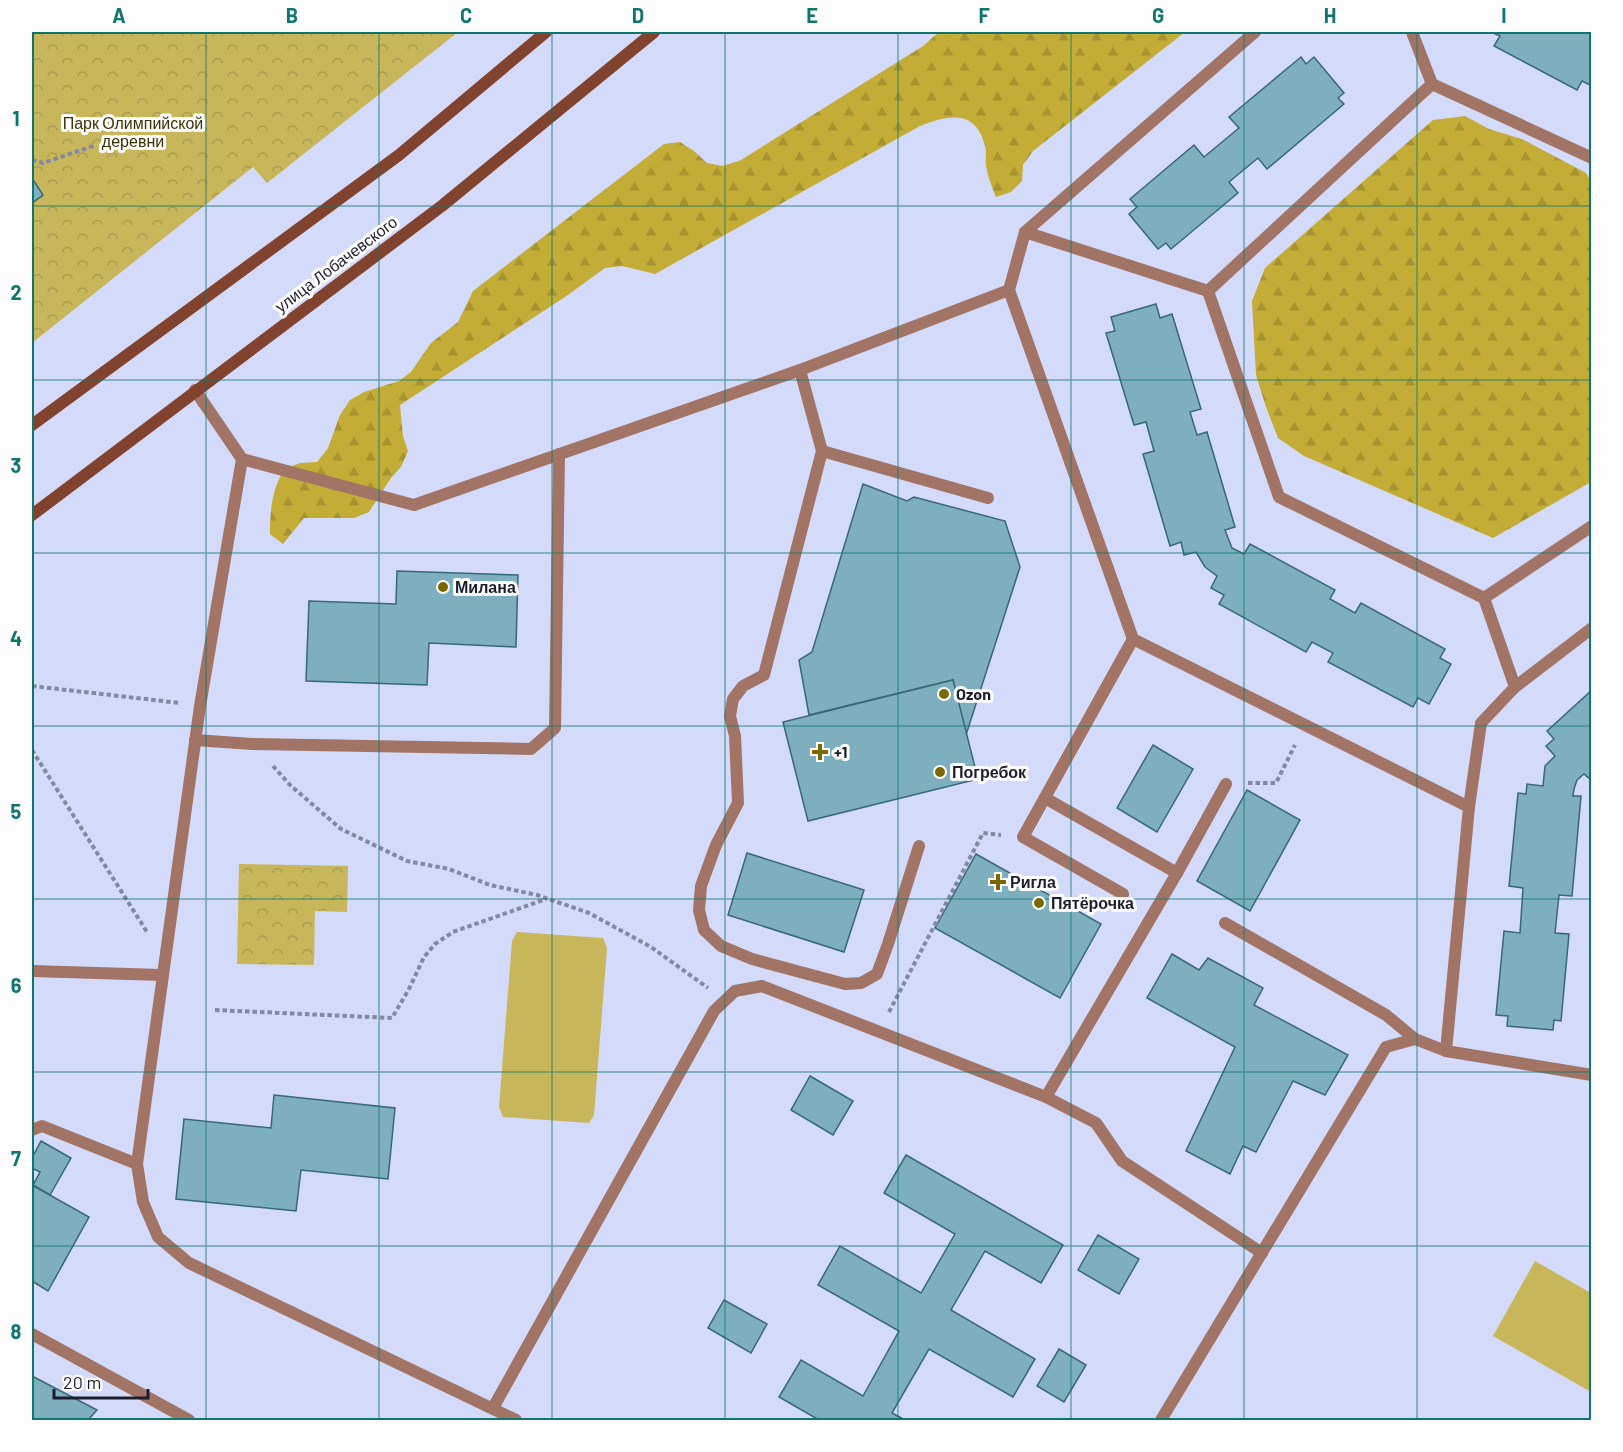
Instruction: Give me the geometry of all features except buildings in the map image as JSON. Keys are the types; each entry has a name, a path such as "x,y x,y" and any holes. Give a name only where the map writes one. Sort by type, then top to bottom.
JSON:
{"main road":[{"path":"32,425 399,155 546,32"},
{"name":"улица Лобачевского","path":"32,515 443,205 654,32"}],"street":[{"path":"1255,32 1025,232 1009,290 1133,639 1469,807"},
{"path":"1412,32 1432,84 1592,158"},
{"path":"1208,291 1432,84"},
{"path":"1025,232 1208,291"},
{"path":"195,390 242,459 414,505 800,370 1009,290"},
{"path":"1208,291 1279,497 1484,598 1515,687"},
{"path":"800,370 822,451 764,675 743,686 733,699 730,716 735,736 738,803 716,845 701,886 699,910 704,930 721,946 752,959 845,984 861,983 877,974 919,846"},
{"path":"822,451 988,498"},
{"path":"195,740 252,744 531,749 555,728 559,454"},
{"path":"242,459 200,706 162,975 137,1164 143,1202 158,1237 189,1263 516,1420"},
{"path":"1484,598 1592,526"},
{"path":"1446,1051 1469,807 1481,723 1515,687 1592,628"},
{"path":"1123,894 1023,837 1133,639"},
{"path":"1046,1097 1177,873 1226,784"},
{"path":"1045,798 1177,873"},
{"path":"1225,923 1386,1015 1415,1039 1446,1051 1592,1074"},
{"path":"32,971 162,975"},
{"path":"493,1408 714,1011 735,992 762,986 1046,1097 1096,1123 1122,1161 1262,1253"},
{"path":"1161,1420 1386,1047 1415,1039"},
{"path":"32,1130 42,1126 137,1164"},
{"path":"32,1334 189,1420"}],"path":[{"path":"32,160 43,163 96,145"},
{"path":"32,686 200,706"},
{"path":"1226,784 1276,783 1304,725"},
{"path":"252,744 290,785 341,829 406,861 448,869 490,885 547,899 589,913 651,947 725,1000"},
{"path":"32,750 164,960"},
{"path":"879,1031 983,833 1023,837"},
{"path":"215,1010 392,1018 424,957 435,944 453,932 547,899"}],"green space":[{"name":"Парк Олимпийской деревни","path":"32,32 458,32 267,183 253,167 32,343"},
{"path":"939,32 1185,32 1033,151 1023,165 1022,181 1011,192 996,197 987,169 985,146 975,126 960,118 941,119 920,126 655,274 622,266 605,268 565,297 400,405 403,436 408,451 401,467 369,512 354,518 304,518 283,544 270,534 272,500 284,469 300,463 317,462 328,448 340,415 350,400 364,392 399,381 411,372 431,343 458,322 473,291 664,144 680,142 707,163 723,166 741,160 923,46"},
{"path":"1465,116 1489,129 1522,139 1586,173 1591,181 1591,482 1493,538 1304,456 1278,438 1256,375 1252,301 1265,268 1433,120"},
{"path":"239,864 348,866 347,912 315,911 314,965 237,964"},
{"path":"517,932 603,938 607,948 594,1115 589,1123 503,1117 499,1107 512,941"},
{"path":"1535,1261 1591,1293 1591,1392 1493,1336"}],"place":[{"name":"Милана","path":"443,587"},
{"name":"Ozon","path":"944,694"},
{"name":"+1","path":"820,752"},
{"name":"Погребок","path":"940,772"},
{"name":"Ригла","path":"998,882"},
{"name":"Пятёрочка","path":"1039,903"}]}
